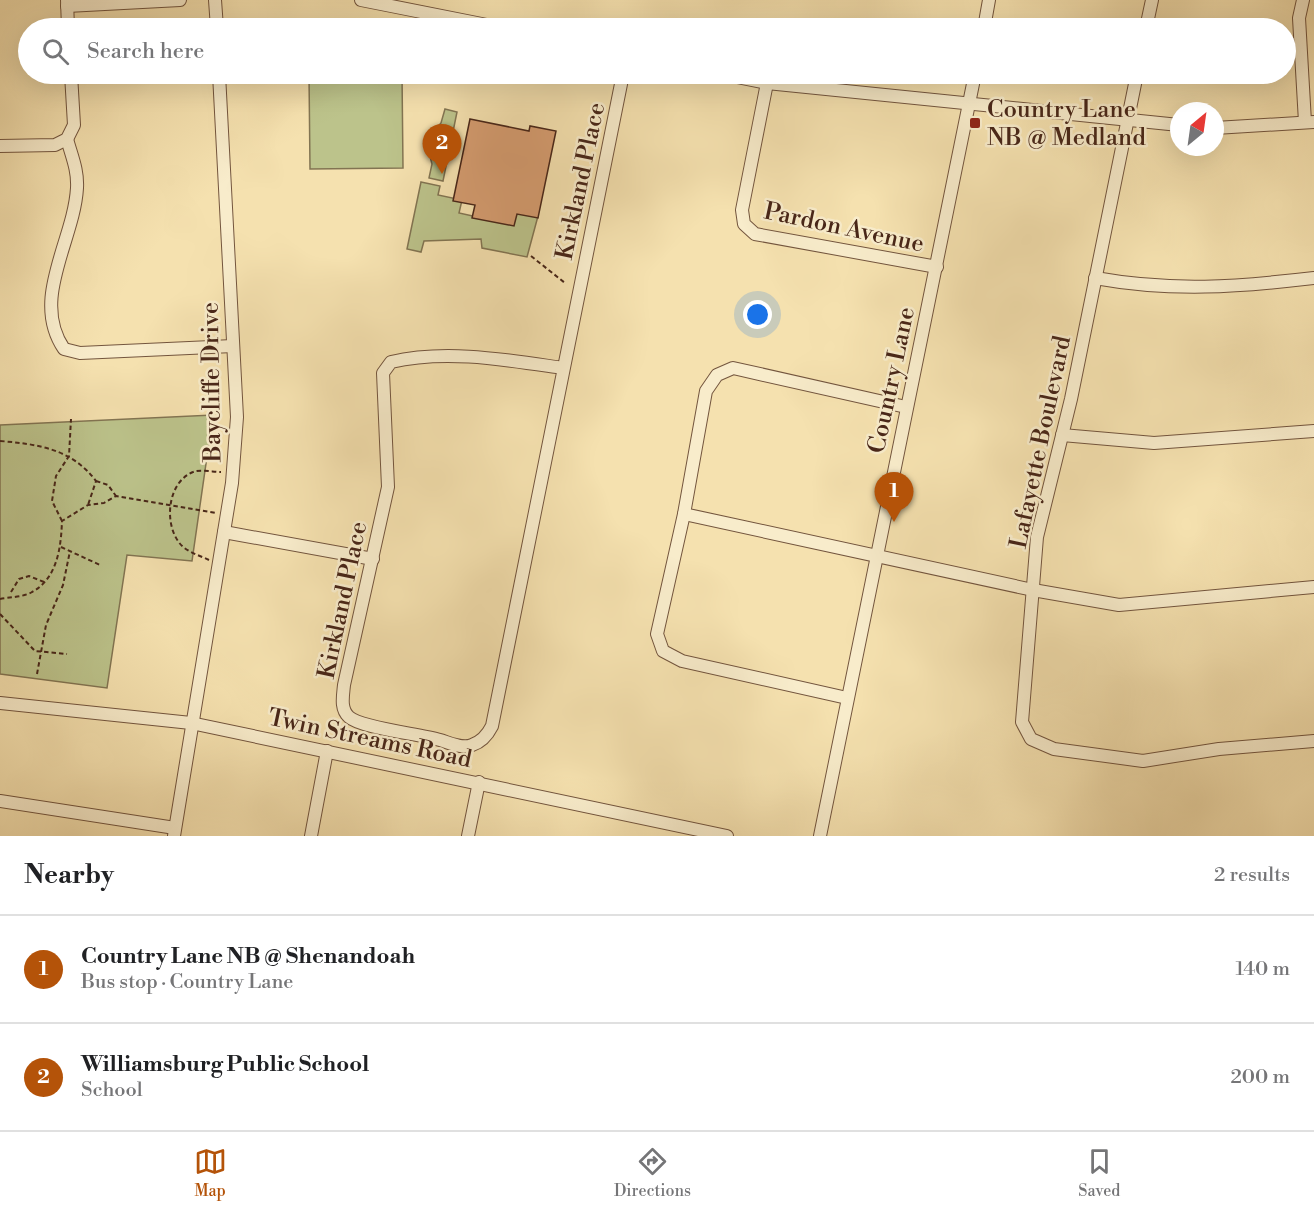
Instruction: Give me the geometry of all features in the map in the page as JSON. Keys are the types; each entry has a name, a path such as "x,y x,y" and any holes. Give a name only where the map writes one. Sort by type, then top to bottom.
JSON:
{"street":[{"path":"68,18 67,3 180,0"},
{"path":"215,0 216,18"},
{"path":"361,0 452,18"},
{"path":"986,18 989,0"},
{"path":"1148,18 1152,0"},
{"path":"1224,127 1310,122 1299,18 1303,0"},
{"path":"0,146 55,145 67,139 74,125 72,84"},
{"name":"Baycliffe Drive","path":"175,832 191,723 227,515 237,417 220,84"},
{"name":"Kirkland Place","path":"563,368 489,358 407,358 391,362 383,373 382,397 388,441 388,487 344,685 345,710 349,717 360,723 407,731 462,746 472,745 487,734 500,694 621,84"},
{"name":"Pardon Avenue","path":"767,84 742,210 744,224 755,234 937,267"},
{"path":"777,84 1170,124"},
{"name":"Country Lane","path":"820,836 973,84"},
{"name":"Lafayette Boulevard","path":"1135,84 1062,435 1037,537 1022,722 1031,739 1054,749 1143,761 1219,749 1314,741"},
{"path":"67,139 76,165 77,190 57,266 52,297 56,337 64,349 80,353 234,346"},
{"path":"1095,278 1140,286 1230,288 1314,278"},
{"path":"847,698 682,661 663,651 657,634 684,514 706,391 717,375 733,368 906,407"},
{"path":"1062,435 1154,443 1314,430"},
{"path":"684,514 1034,590 1119,605 1314,587"},
{"path":"224,532 373,560"},
{"name":"Twin Streams Road","path":"0,703 191,723 727,836"},
{"path":"311,836 327,750"},
{"path":"468,836 479,782"},
{"path":"0,801 175,832"}],"path":[{"path":"531,256 564,283"},
{"path":"0,599 32,592 50,576 61,547 62,521 52,501 56,476 69,456 71,419"},
{"path":"0,441 40,444 69,456 87,469 96,481 108,485 116,496"},
{"path":"218,563 187,550 178,542 171,525 171,505 179,483 194,471 233,473"},
{"path":"88,505 96,481"},
{"path":"62,521 88,505 104,503 116,496 227,515"},
{"path":"61,547 100,565"},
{"path":"38,674 46,625 63,585 70,551"},
{"path":"11,592 19,579 29,576 44,582"},
{"path":"0,614 35,651 67,654"}],"green space":[{"path":"309,84 402,84 403,168 310,169"},
{"path":"445,109 457,112 443,181 429,178 432,164 429,153 434,131 441,123"},
{"path":"421,182 440,186 438,195 462,200 459,213 509,224 513,211 538,216 527,257 482,248 481,239 424,241 421,252 407,249"},
{"path":"213,415 192,561 127,555 107,688 0,674 0,425"}],"building":[{"path":"470,119 529,131 530,126 556,131 538,218 517,214 514,226 472,218 475,205 453,201"}],"place":[{"name":"Country Lane NB @ Medland","path":"975,123"},
{"name":"Williamsburg Public School","path":"442,174"},
{"name":"Country Lane NB @ Shenandoah","path":"894,522"}]}
